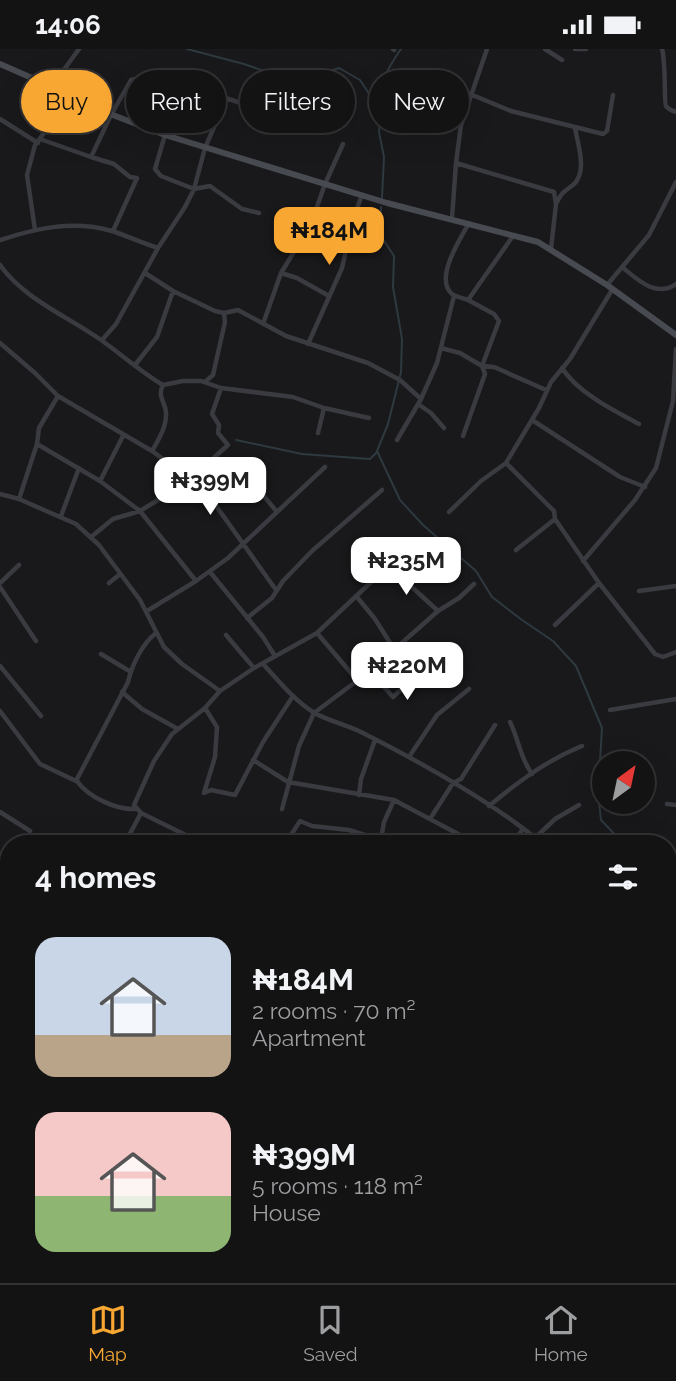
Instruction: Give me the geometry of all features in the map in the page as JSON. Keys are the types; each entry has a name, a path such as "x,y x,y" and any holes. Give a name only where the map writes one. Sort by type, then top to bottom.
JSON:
{"street":[{"path":"64,70 79,49"},
{"path":"452,218 461,125 487,49"},
{"path":"548,50 560,49"},
{"path":"575,49 586,49"},
{"path":"662,49 666,68 665,103 668,109 676,112"},
{"path":"548,50 562,60"},
{"path":"0,64 21,73"},
{"path":"112,113 126,89"},
{"path":"470,94 511,111 603,134 607,131 613,95"},
{"path":"226,99 240,104"},
{"path":"112,115 164,135 362,195 538,242 610,287 676,335"},
{"path":"0,119 39,141 114,164 130,177 137,178 113,231"},
{"path":"556,204 562,192 575,183 579,173 580,152 575,128"},
{"path":"35,230 27,175 35,145 42,133"},
{"path":"91,157 102,133"},
{"path":"102,340 116,324 158,248 177,222 194,189 211,133"},
{"path":"164,135 155,169 161,176 194,189 211,186 234,205 260,213"},
{"path":"263,324 281,273 312,224 325,184 343,144"},
{"path":"456,163 550,189 556,195 551,249"},
{"path":"449,512 481,481 506,463 532,420 546,390 581,342 622,267 649,235 673,193 676,182"},
{"path":"308,344 342,268 353,219 362,195"},
{"path":"469,223 445,272 448,290 454,296 494,314 499,321 482,366 485,374"},
{"path":"0,240 54,226 73,225 113,231 158,248"},
{"path":"468,300 513,236"},
{"path":"0,265 28,293 102,340 163,385 183,381 205,382 221,388 293,397 324,408 369,418"},
{"path":"622,267 640,282 658,290 669,289 676,284"},
{"path":"145,273 173,291 224,313 238,310 286,336 368,363 398,379 444,428"},
{"path":"281,273 297,278 329,296"},
{"path":"135,365 157,337 173,291"},
{"path":"397,440 420,401 441,354 454,296"},
{"path":"205,382 213,375 225,322 224,313"},
{"path":"0,343 36,373 58,396 152,451 190,479 213,500 276,590"},
{"path":"441,348 460,353 482,366 494,367 546,390"},
{"path":"583,561 645,487 656,468 668,428 675,388 676,349"},
{"path":"463,436 485,374 494,367"},
{"path":"562,368 566,375 614,411 639,424"},
{"path":"152,451 166,422 166,408 160,394 163,385"},
{"path":"91,537 113,519 140,510 190,479 228,445 218,433 219,425 212,414 221,388"},
{"path":"19,499 37,444 39,428 58,396"},
{"path":"318,433 324,408"},
{"path":"532,420 620,477 645,487"},
{"path":"100,481 123,436"},
{"path":"37,444 100,481 140,510 196,581"},
{"path":"506,463 554,511 555,519 583,561 655,654 663,657 676,652"},
{"path":"147,611 210,572 325,467"},
{"path":"61,516 79,468"},
{"path":"213,500 245,473 277,512"},
{"path":"247,618 272,598 306,557 382,490"},
{"path":"0,494 61,516 91,537 147,611 164,647 181,664 220,691"},
{"path":"516,550 555,519"},
{"path":"128,835 139,811 135,801 154,761 172,734 205,708 220,691 254,668 317,633 404,551"},
{"path":"19,565 0,585 36,641"},
{"path":"389,566 438,611"},
{"path":"210,572 275,656"},
{"path":"109,583 120,575"},
{"path":"555,625 599,583"},
{"path":"282,809 299,746 314,713 370,671 438,611 459,598 474,584"},
{"path":"639,591 676,586"},
{"path":"357,597 375,618 394,649"},
{"path":"76,781 131,672 149,639 156,633"},
{"path":"317,633 357,680"},
{"path":"226,635 254,668"},
{"path":"370,671 393,697 445,649"},
{"path":"101,655 131,672"},
{"path":"262,664 314,713 409,757 531,835"},
{"path":"0,666 41,716"},
{"path":"409,757 437,715 469,689"},
{"path":"122,692 142,709 179,730"},
{"path":"205,708 217,727 215,757 204,793 211,790 237,794 253,759 293,696"},
{"path":"610,710 676,699"},
{"path":"0,711 40,764 76,781 85,793 127,810 139,811 177,835"},
{"path":"510,722 517,735 523,762 532,774"},
{"path":"430,819 453,783 461,779 495,725"},
{"path":"359,795 360,779 375,740"},
{"path":"489,806 553,758 582,746"},
{"path":"253,759 288,782 394,800 460,835"},
{"path":"382,835 384,822 394,800"},
{"path":"667,804 676,805"},
{"path":"538,835 555,819 579,805"},
{"path":"0,812 30,831"},
{"path":"291,835 300,821 312,826 367,835"},
{"path":"519,835 522,829"}],"waterway":[{"path":"187,49 273,74 310,78 339,68 360,80 381,112 379,132 384,157 382,198"},
{"path":"388,70 401,49"},
{"path":"381,207 381,236 394,256 393,287 402,339 401,372 388,424 377,451 400,500 423,525 476,571 492,597 553,641 576,666 602,728 598,794 601,820 615,835"},
{"path":"236,440 302,454 370,459 377,452"}]}
